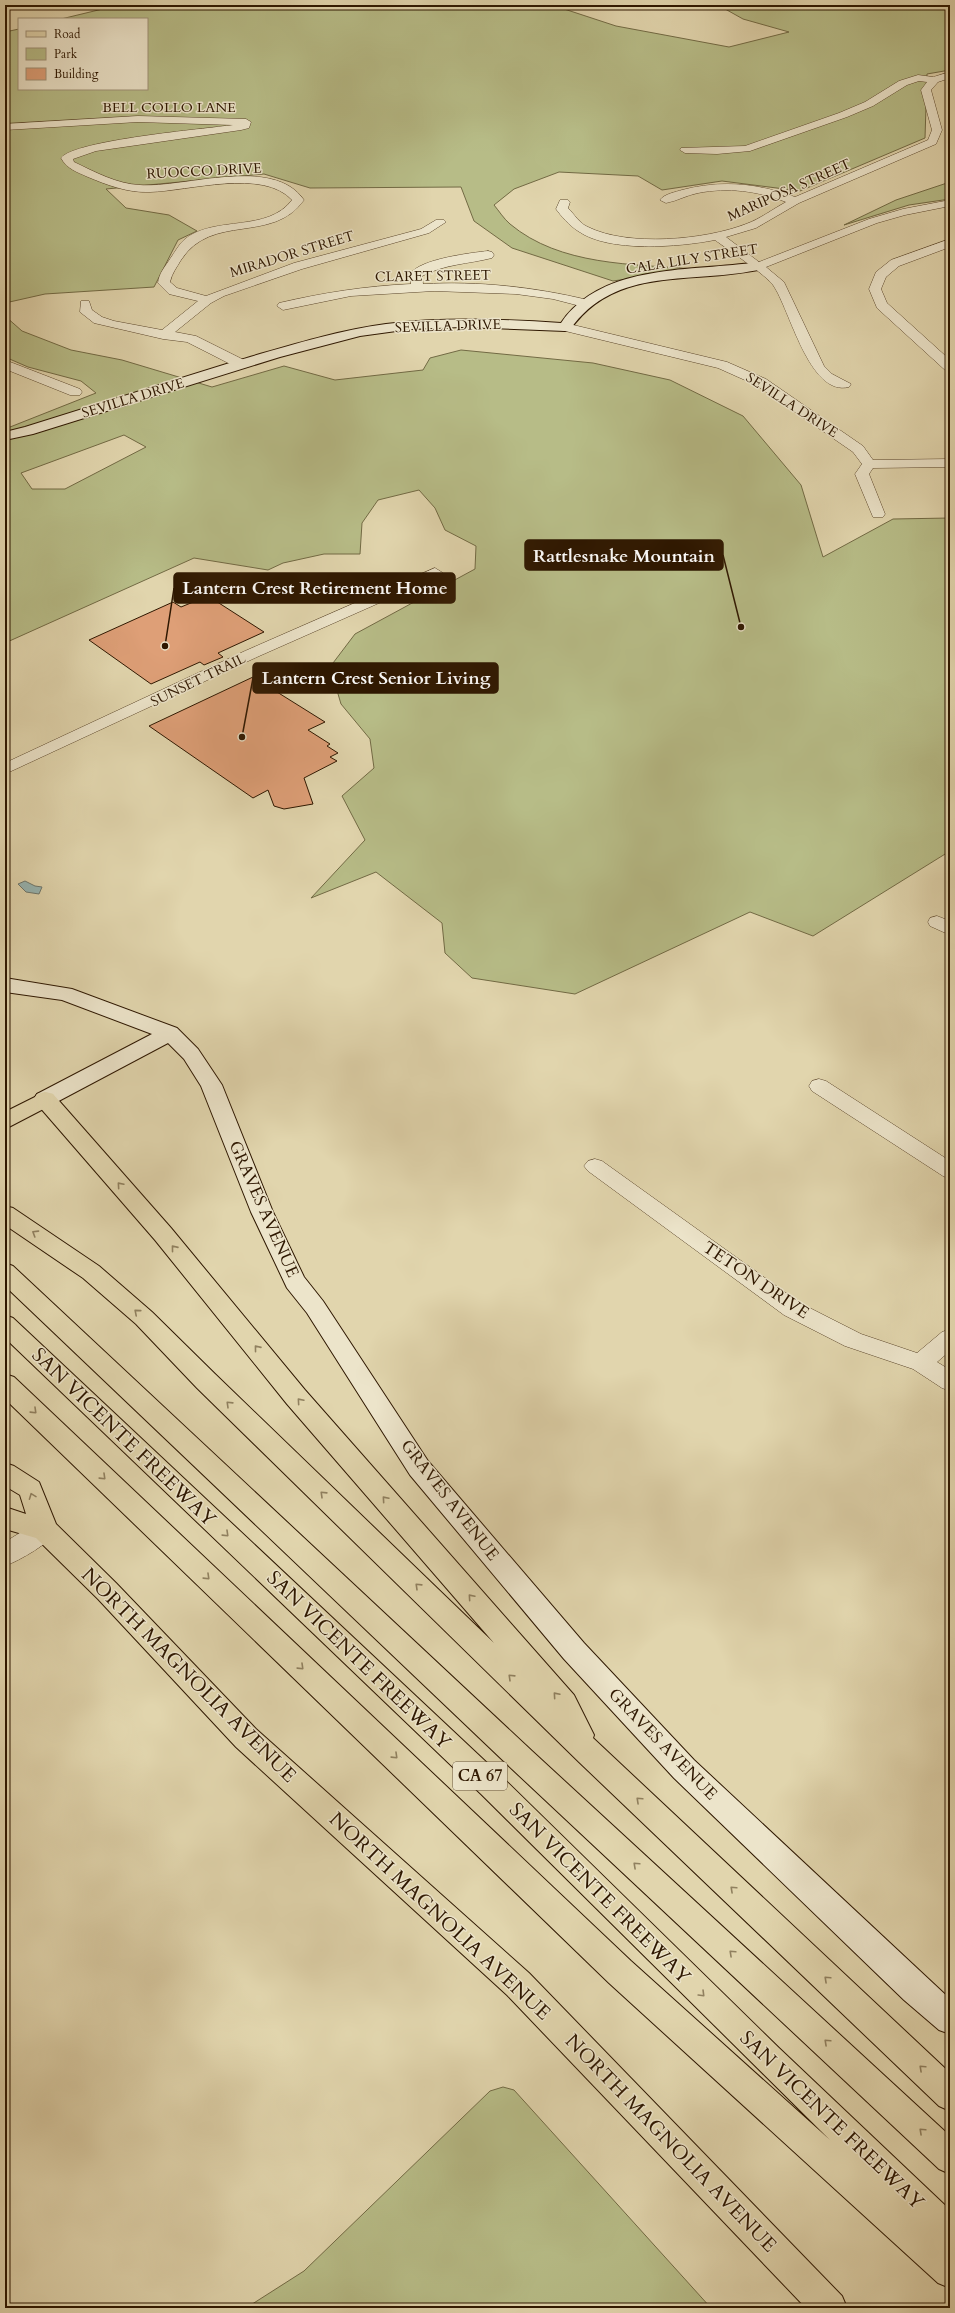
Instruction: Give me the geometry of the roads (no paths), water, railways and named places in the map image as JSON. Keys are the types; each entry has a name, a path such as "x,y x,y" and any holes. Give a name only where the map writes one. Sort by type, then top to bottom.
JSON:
{"main road":[{"path":"5,1121 45,1099 163,1234 296,1397 564,1704 589,1753"},
{"path":"5,1214 91,1272 144,1318 206,1381 589,1753 950,2095"},
{"name":"SAN VICENTE FREEWAY","path":"5,1272 505,1744 950,2158"},
{"name":"SAN VICENTE FREEWAY","path":"5,1324 485,1780 768,2059 950,2233"},
{"path":"5,1384 620,1972 950,2271"},
{"name":"NORTH MAGNOLIA AVENUE","path":"5,1473 30,1489 45,1530 107,1592 246,1738 518,1984 830,2308"},
{"name":"NORTH MAGNOLIA AVENUE","path":"5,1518 45,1530"}],"street":[{"path":"685,150 717,151 746,149 843,115 869,104 903,83 918,78 934,80 950,75"},
{"name":"MARIPOSA STREET","path":"564,202 562,209 582,229 610,240 647,243 717,236 752,226 795,201 932,142 936,136 937,130 926,90 934,80"},
{"name":"BELL COLLO LANE","path":"5,127 138,119 237,121 246,124 241,127 158,138 80,152 69,156"},
{"name":"RUOCCO DRIVE","path":"69,156 67,160 70,164 116,185 129,188 150,189 250,180 276,183 295,194 298,200 288,213 258,222 201,234 183,248 166,276 164,283 173,291 207,300"},
{"path":"666,200 683,192 723,186 763,190 795,201"},
{"name":"CALA LILY STREET","path":"565,328 584,303 607,291 638,282 758,266 773,262 873,221 903,212 950,203"},
{"name":"MIRADOR STREET","path":"163,335 207,300 220,293 298,266 425,231 440,222"},
{"path":"717,236 778,282 818,367 827,377 844,384"},
{"path":"950,243 895,263 880,275 876,284 876,294 881,305 950,367"},
{"path":"417,289 416,274 425,269 470,256 488,255"},
{"name":"CLARET STREET","path":"283,306 303,300 335,295 417,289 455,288 516,291 571,299 584,303"},
{"path":"85,304 86,312 104,322 163,335 191,339 241,364"},
{"name":"SEVILLA DRIVE","path":"5,436 28,431 312,343 360,332 411,325 510,323 565,328 722,365 745,374 761,382 858,449 869,464"},
{"path":"936,355 950,352"},
{"path":"5,364 75,392"},
{"path":"5,376 18,369"},
{"path":"878,514 862,474 869,464 950,463"},
{"name":"SUNSET TRAIL","path":"5,769 251,654 435,573"},
{"name":"GRAVES AVENUE","path":"5,985 65,994 170,1033 191,1054 211,1085 262,1212 295,1282 315,1307 419,1468 574,1651 684,1769 915,1989 950,2019"},
{"path":"45,1099 170,1033"},
{"path":"819,1086 950,1171"},
{"name":"TETON DRIVE","path":"595,1166 792,1309 853,1340 921,1363 950,1382"},
{"path":"921,1363 950,1338"},
{"path":"5,1555 45,1530"}],"water":[{"path":"25,881 35,886 42,887 39,894 26,892 18,884"}],"place":[{"name":"Rattlesnake Mountain","path":"741,627"},
{"name":"Lantern Crest Retirement Home","path":"165,646"},
{"name":"Lantern Crest Senior Living","path":"242,737"}]}
